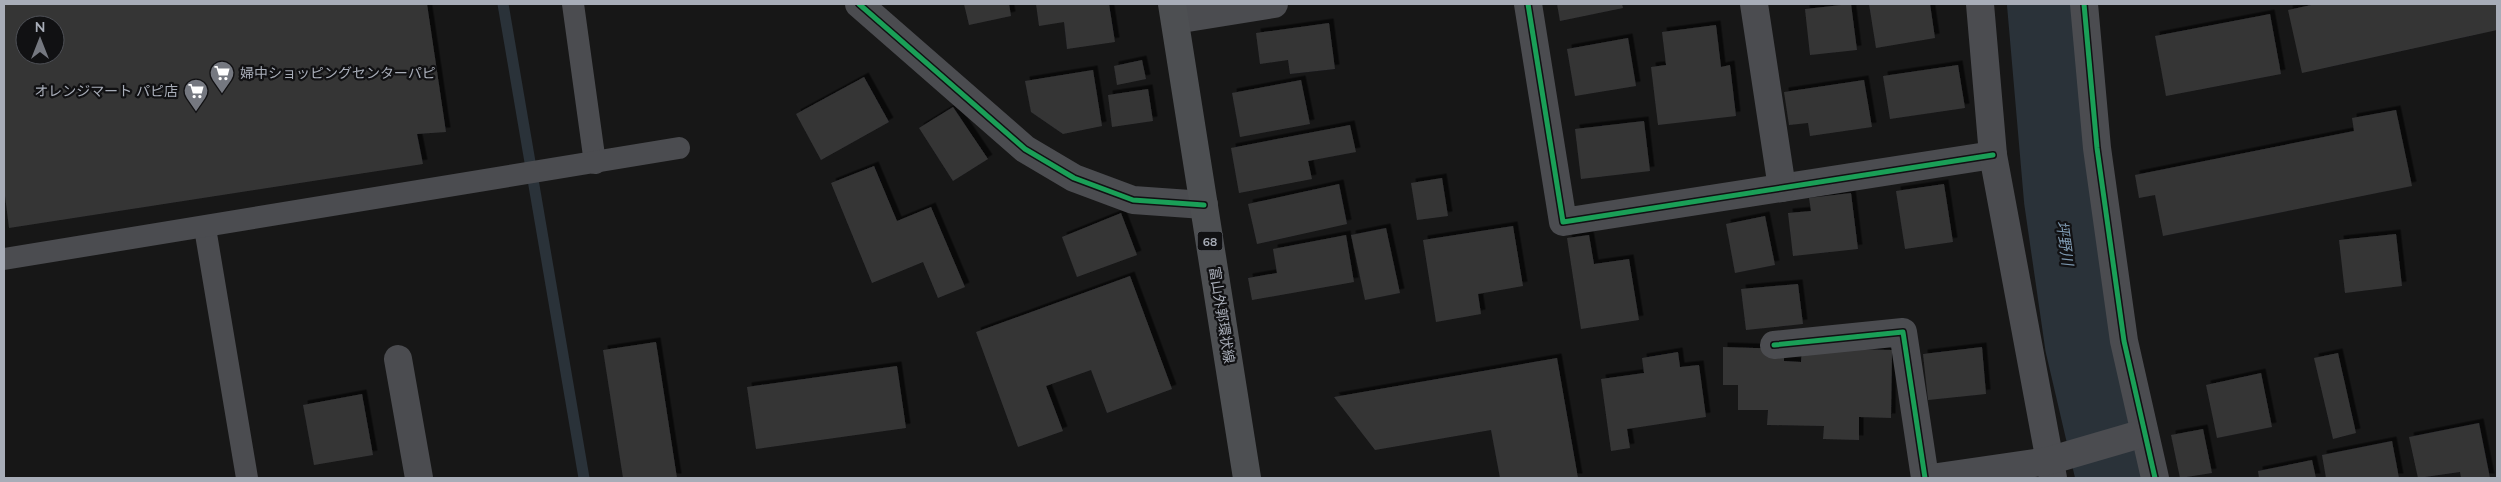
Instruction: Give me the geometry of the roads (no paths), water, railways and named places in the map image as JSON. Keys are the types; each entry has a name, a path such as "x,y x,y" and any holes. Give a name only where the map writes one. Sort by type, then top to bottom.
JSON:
{"main road":[{"name":"富山外郭環状線","path":"1174,12 1247,478"}],"street":[{"path":"859,4 1025,149 1074,178 1133,200 1204,205"},
{"path":"1174,12 1274,4"},
{"path":"1528,4 1563,222 1993,156"},
{"path":"1754,4 1782,188"},
{"path":"1980,4 1993,156 2051,470"},
{"path":"2084,4 2097,148 2124,342 2154,478"},
{"path":"1774,345 1903,332 1925,478"},
{"path":"398,360 419,478"},
{"path":"1931,478 2051,470 2144,433"}],"lane":[{"path":"573,4 596,163"},
{"path":"4,259 205,228 680,148"},
{"path":"205,228 247,478"}],"waterway":[{"path":"503,4 584,478"},
{"name":"坪野川","path":"2042,4 2059,200 2080,345 2111,478"}],"place":[{"name":"婦中ショッピングセンターパピ","path":"222,94"},
{"name":"オレンジマート パピ店","path":"196,112"}]}
